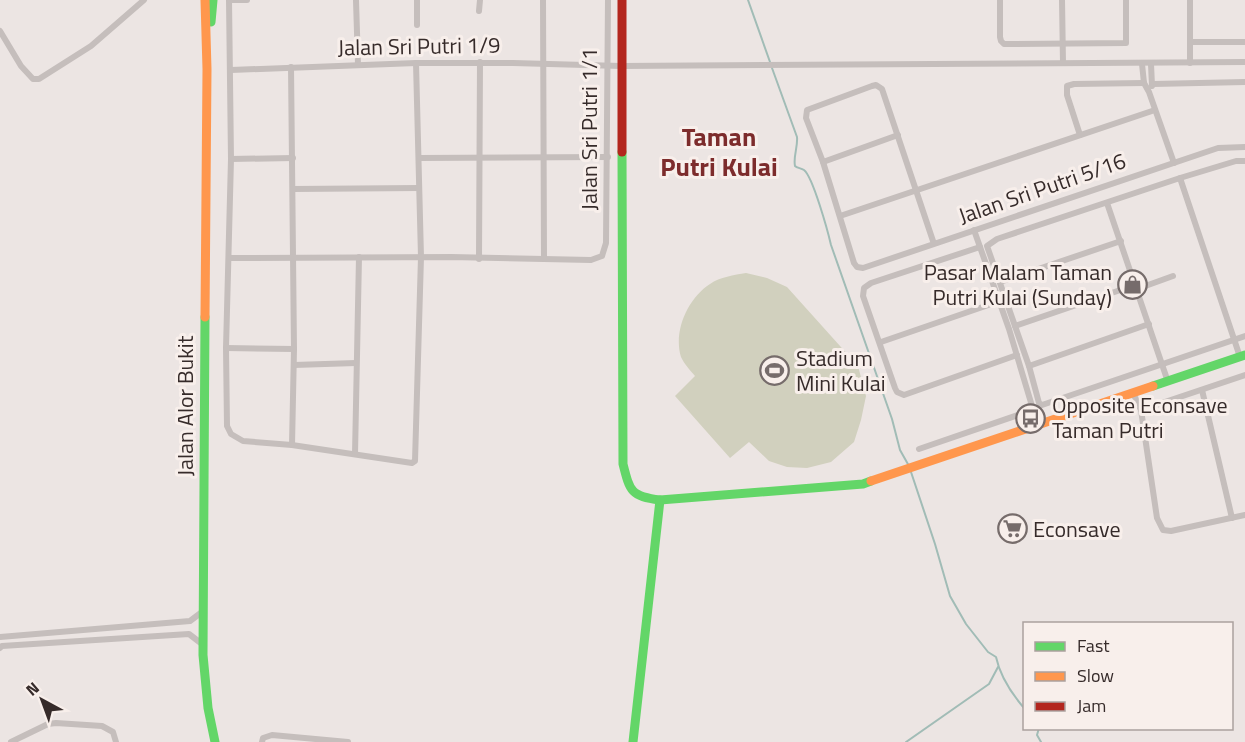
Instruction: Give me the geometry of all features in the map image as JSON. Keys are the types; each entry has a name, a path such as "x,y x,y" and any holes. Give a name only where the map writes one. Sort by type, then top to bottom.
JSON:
{"street":[{"path":"0,31 26,72 33,78 39,79 91,46 144,0"},
{"name":"Jalan Alor Bukit","path":"205,0 207,69 202,644 208,708 215,742"},
{"name":"Jalan Alor Bukit","path":"207,69 213,0"},
{"path":"247,0 228,0 231,159 226,348 227,426 231,434 243,441 292,445 412,463 415,461 421,257 416,63"},
{"path":"356,0 358,65"},
{"path":"417,0 417,24"},
{"path":"479,11 480,0"},
{"path":"229,258 544,258 543,0"},
{"name":"Jalan Sri Putri 1/1","path":"544,258 591,260 602,256 606,243 608,0"},
{"path":"622,0 623,464 628,484 640,497 660,500 863,484 1243,356 1234,340 1179,178"},
{"path":"1000,0 1001,41 1004,44 1126,43 1126,0"},
{"path":"1062,0 1063,63"},
{"path":"1190,0 1190,63"},
{"path":"1190,42 1245,42"},
{"path":"479,259 480,62"},
{"name":"Jalan Sri Putri 1/9","path":"231,70 480,62 607,66 1245,62"},
{"path":"1142,64 1144,83 1174,163"},
{"path":"1149,92 1153,84 1151,64"},
{"path":"291,67 294,349 292,445"},
{"path":"1153,84 1245,82"},
{"path":"1080,135 1067,94 1067,86 1144,83"},
{"path":"934,244 917,190 882,89 876,86 811,107 805,113 806,118 840,216 917,190 1080,135 1155,110"},
{"path":"823,162 898,135"},
{"name":"Jalan Sri Putri 5/16","path":"840,216 854,263 857,267 867,267 1218,148 1245,147"},
{"path":"231,159 293,158"},
{"path":"420,158 608,158"},
{"path":"1017,355 904,395 897,392 895,387 863,291 867,285 984,246 997,239 1179,178 1236,161 1245,161"},
{"path":"293,189 419,188"},
{"path":"1107,203 1168,382"},
{"path":"974,230 1000,282 1029,366 1039,403 1042,405 1245,336"},
{"path":"1000,282 1121,241"},
{"path":"919,448 1030,410 1032,401 984,246"},
{"path":"355,454 359,257"},
{"path":"1015,326 1173,276"},
{"path":"880,342 1000,301"},
{"path":"1029,366 1149,324"},
{"path":"226,348 294,349"},
{"path":"294,365 356,363"},
{"path":"1141,410 1245,375"},
{"path":"1202,390 1232,518"},
{"path":"1133,393 1141,410 1157,518 1163,530 1167,532 1245,515"},
{"path":"633,742 660,500"},
{"path":"0,638 190,621 202,612"},
{"path":"0,648 2,646 189,634 202,644"},
{"path":"10,742 48,724 56,723 102,726 112,732 116,742"},
{"path":"262,740 272,735 348,742"}],"green space":[{"name":"Stadium Mini Kulai","path":"746,273 767,278 787,287 858,366 866,396 861,420 854,442 831,462 807,468 787,467 769,461 749,442 730,458 675,396 695,376 682,360 679,347 681,326 689,306 702,290 714,282"}],"waterway":[{"path":"748,0 770,62"},
{"path":"772,68 797,137 795,166 804,170 808,175 816,193 831,245 892,419 900,450 909,466"},
{"path":"911,472 950,596 966,624 988,652 996,657 1007,684 1023,707"},
{"path":"906,742 989,684 998,667"},
{"path":"1038,730 1037,735 1041,742"}],"traffic: fast":[{"path":"211,22 213,0"},
{"path":"622,152 623,464 633,491 643,497 660,500 863,484 871,481"},
{"path":"205,317 203,655 208,708 215,742"},
{"path":"1153,386 1245,355"},
{"path":"633,742 660,500"}],"traffic: slow":[{"path":"205,0 207,69 205,317"},
{"path":"871,481 1153,386"}],"traffic: jam":[{"path":"622,0 622,152"}],"place":[{"name":"Pasar Malam Taman Putri Kulai (Sunday)","path":"1133,285"},
{"name":"Stadium Mini Kulai","path":"775,371"},
{"name":"Opposite Econsave Taman Putri","path":"1031,418"},
{"name":"Econsave","path":"1012,529"}],"district":[{"name":"Taman Putri Kulai","path":"719,152"}]}
